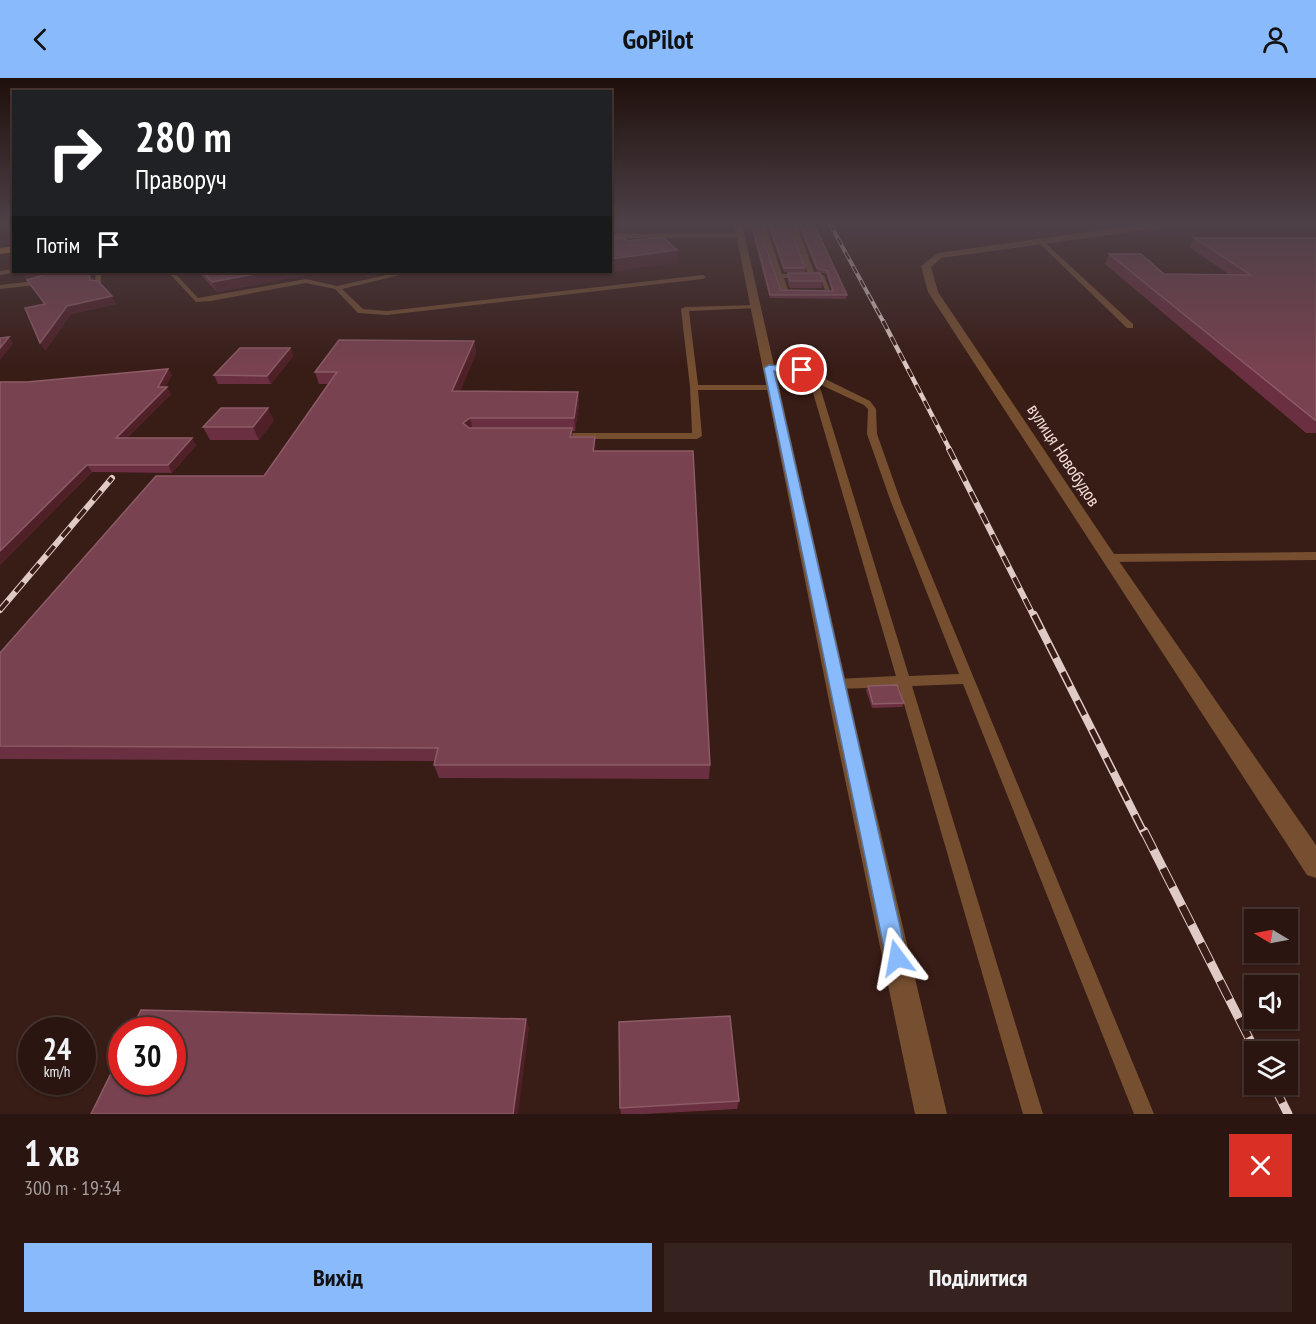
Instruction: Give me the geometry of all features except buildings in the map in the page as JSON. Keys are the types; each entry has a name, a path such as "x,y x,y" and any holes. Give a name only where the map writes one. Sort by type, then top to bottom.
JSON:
{"street":[{"path":"749,272 836,684 931,1114"},
{"name":"вулиця Новобудов","path":"927,272 933,292 1108,558 1316,866"}],"lane":[{"path":"778,272 784,292 828,292 822,276 779,276"},
{"path":"1073,272 1130,326"},
{"path":"0,287 36,283 48,278 46,273"},
{"path":"98,273 99,286"},
{"path":"172,273 196,300 211,300 306,281 337,288 401,273"},
{"path":"337,288 361,311 387,313 703,277"},
{"path":"544,436 697,436 685,309 756,306"},
{"path":"769,368 798,369 867,403 872,409 873,434 884,468 1144,1114"},
{"path":"813,378 1033,1114"},
{"path":"694,387 773,388"},
{"path":"1108,558 1184,555 1316,556"},
{"path":"836,684 968,679"}],"railway":[{"path":"856,272 884,323"},
{"path":"883,321 950,450"},
{"path":"949,449 1034,617"},
{"path":"0,610 112,478"},
{"path":"1034,615 1144,833"},
{"path":"1144,831 1250,1041"},
{"path":"1278,1095 1288,1114"}],"route":[{"path":"802,370 769,368 897,958"}]}
